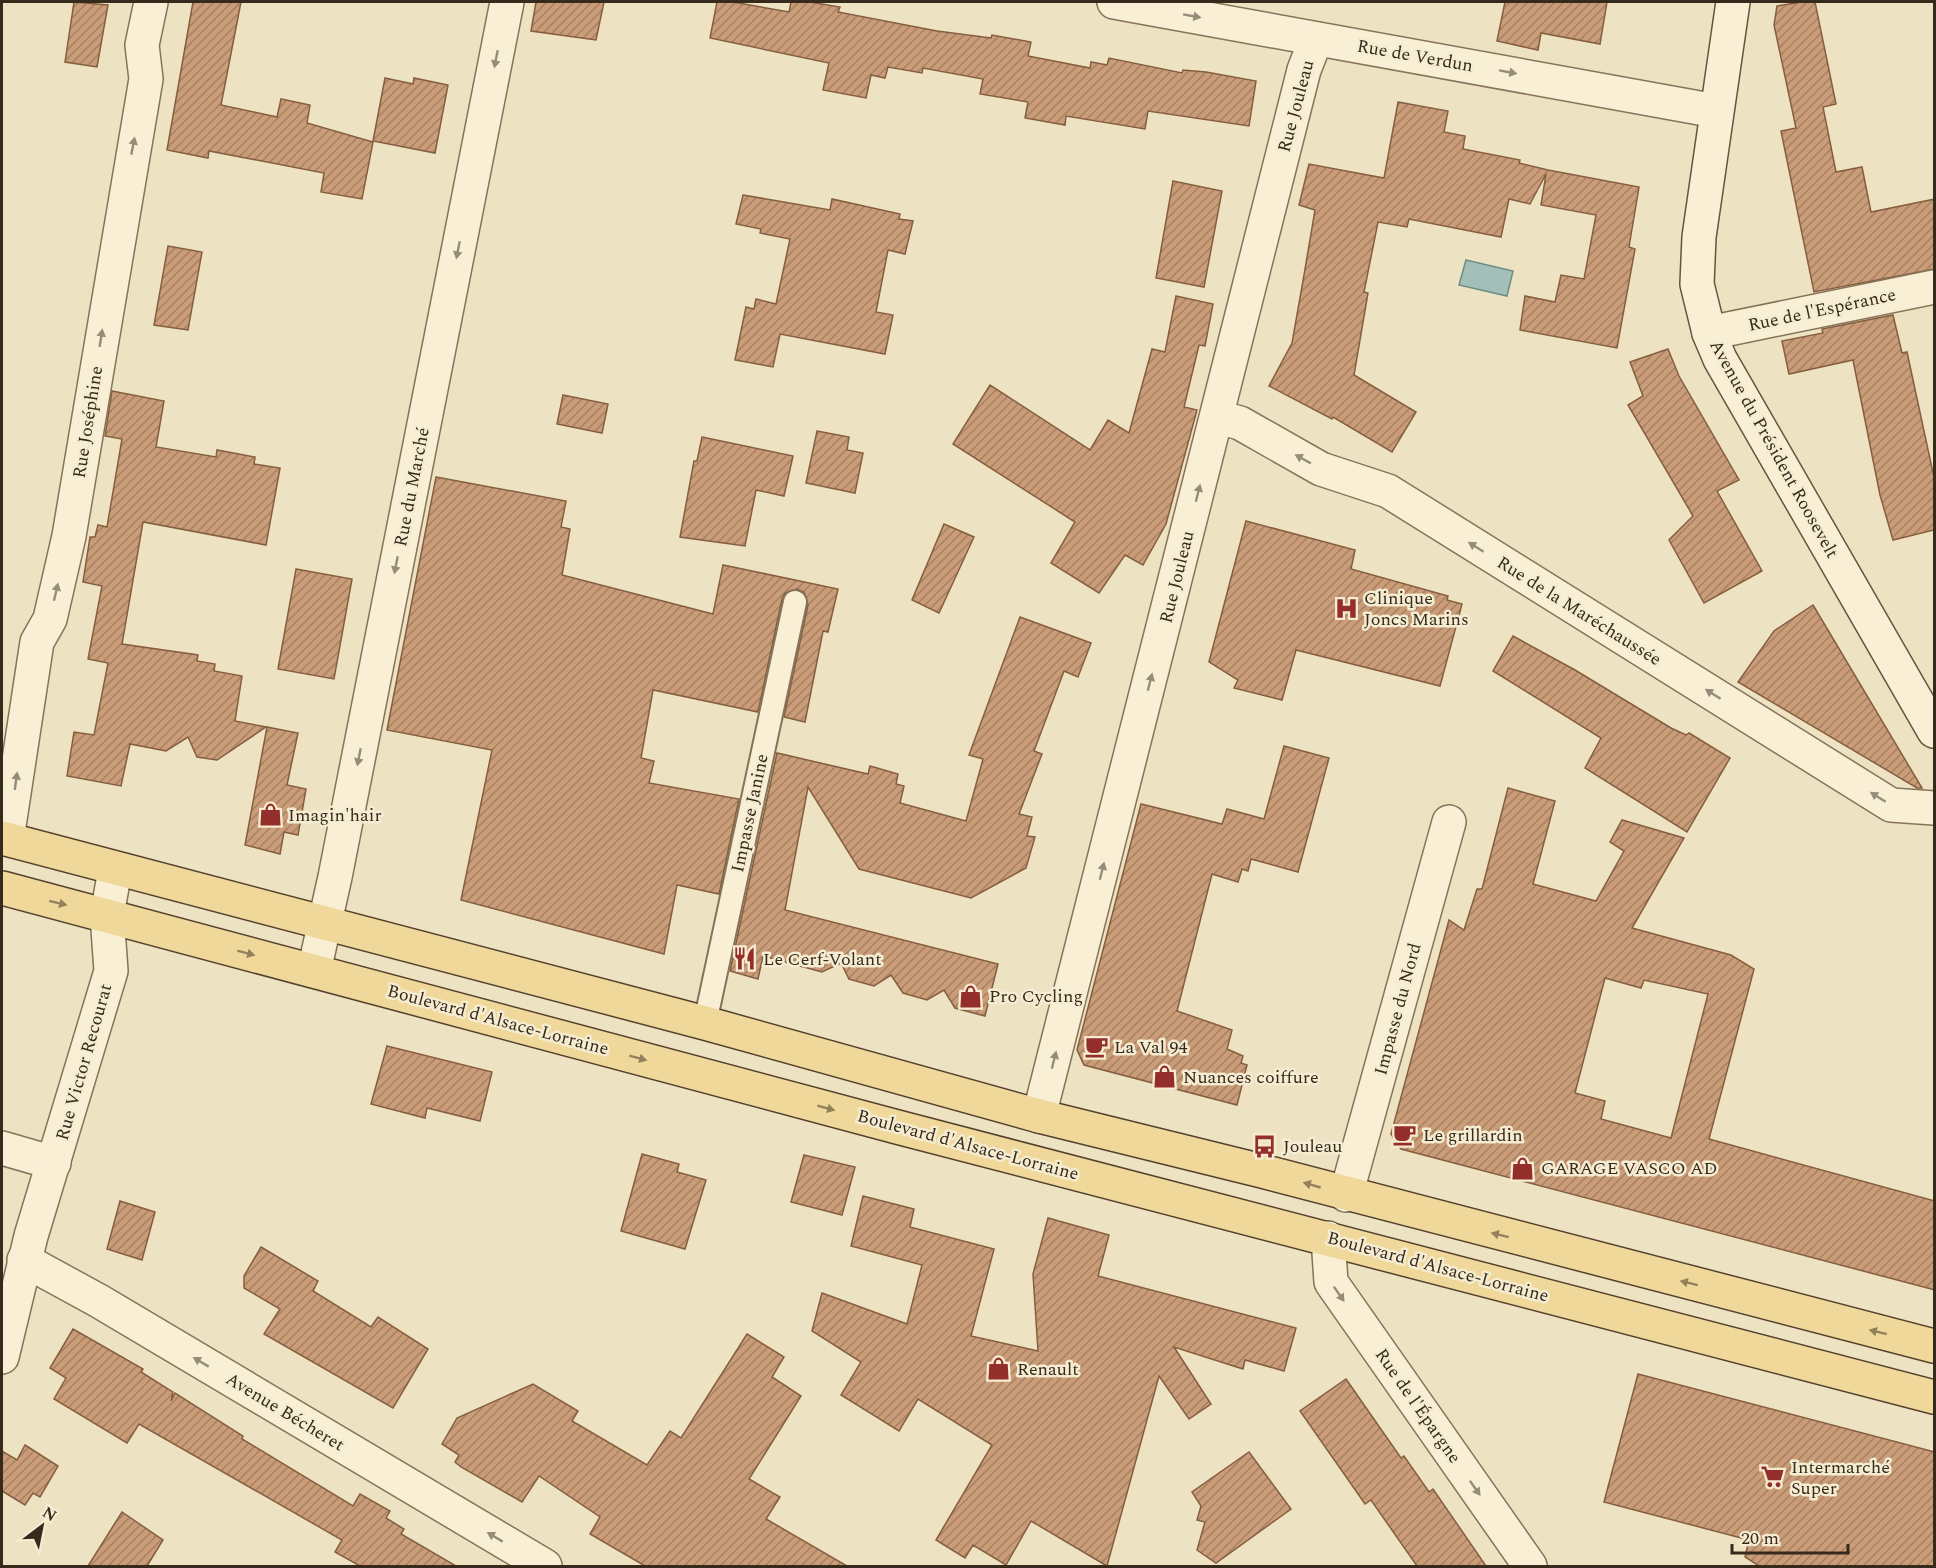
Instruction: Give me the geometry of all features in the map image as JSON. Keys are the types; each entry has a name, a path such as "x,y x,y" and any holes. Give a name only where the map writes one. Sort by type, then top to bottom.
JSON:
{"main road":[{"path":"4,838 115,870 705,1023 1040,1116 1262,1171 1346,1195 1935,1346"},
{"name":"Boulevard d'Alsace-Lorraine","path":"2,888 1935,1398"}],"street":[{"name":"Rue Joséphine","path":"4,838 37,642 50,619 69,536 146,79 142,45 151,2"},
{"name":"Rue du Marché","path":"314,971 507,2"},
{"name":"Rue de Verdun","path":"1114,2 1716,111"},
{"name":"Avenue du Président Roosevelt","path":"1733,2 1699,237 1697,284 1709,333 1726,369 1935,731"},
{"name":"Rue Jouleau","path":"1040,1116 1304,70 1316,39"},
{"name":"Rue de l'Espérance","path":"1709,333 1935,287"},
{"name":"Rue de la Maréchaussée","path":"1218,417 1240,423 1321,469 1388,491 1891,805 1935,808"},
{"name":"Impasse du Nord","path":"1346,1195 1449,822"},
{"name":"Rue Victor Recourat","path":"2,1148 54,1163 111,970 107,915 115,870"},
{"path":"2,1357 15,1310 24,1260 54,1163"},
{"name":"Rue de l'Épargne","path":"1328,1238 1331,1282 1530,1566"},
{"name":"Avenue Bécheret","path":"24,1260 99,1301 545,1566"}],"lane":[{"name":"Impasse Janine","path":"705,1023 795,602"}],"water":[{"path":"1466,260 1513,271 1507,296 1459,285"}],"building":[{"path":"74,2 108,5 97,67 65,62"},
{"path":"193,2 241,2 221,105 277,117 281,99 310,105 307,123 373,142 362,199 321,192 324,173 209,151 208,158 167,150"},
{"path":"536,2 604,2 596,40 531,31"},
{"path":"717,2 733,2 789,12 791,2 810,2 840,7 838,12 937,31 991,38 992,35 1031,42 1028,56 1090,68 1091,62 1107,65 1109,58 1182,73 1183,70 1206,72 1256,81 1249,126 1148,111 1145,129 1066,116 1065,125 1025,118 1028,102 980,94 983,79 923,68 922,73 888,67 885,78 871,75 866,98 823,90 829,63 710,38"},
{"path":"1505,2 1607,2 1600,44 1541,33 1538,50 1497,41"},
{"path":"1815,2 1836,104 1823,107 1836,172 1862,167 1871,212 1935,199 1935,269 1814,292 1781,131 1796,128 1774,25 1777,6"},
{"path":"385,78 413,84 414,78 448,85 435,153 373,141"},
{"path":"1398,102 1448,111 1444,132 1465,136 1463,149 1520,160 1519,163 1548,170 1639,187 1629,247 1635,249 1617,348 1520,330 1525,296 1555,302 1561,275 1584,279 1596,215 1541,205 1546,174 1530,204 1509,199 1501,237 1409,219 1407,227 1378,222 1364,292 1368,293 1354,375 1416,412 1392,452 1333,417 1332,419 1269,386 1292,343 1315,210 1299,205 1309,164 1384,178"},
{"path":"1173,181 1222,191 1204,287 1156,278"},
{"path":"743,195 830,210 832,199 900,214 899,219 913,221 905,254 888,250 876,312 893,315 885,354 780,334 773,367 735,360 746,307 754,309 756,299 776,304 790,239 760,233 761,229 736,224"},
{"path":"168,246 202,252 188,330 154,325"},
{"path":"1176,296 1213,304 1205,346 1199,345 1184,407 1197,410 1166,524 1143,565 1125,555 1099,593 1051,563 1075,522 953,444 990,385 1090,450 1108,420 1129,433 1152,349 1165,352"},
{"path":"1893,315 1902,353 1907,352 1935,482 1934,530 1893,540 1880,495 1853,360 1789,374 1782,341 1823,333 1822,329"},
{"path":"1668,349 1679,376 1739,480 1717,491 1762,571 1704,603 1669,540 1693,516 1628,405 1643,396 1630,362"},
{"path":"112,391 164,401 156,447 216,457 217,450 255,457 254,464 280,468 266,545 143,522 122,644 198,655 197,661 215,664 214,671 242,676 235,721 266,727 217,760 197,757 188,737 166,751 130,744 121,786 67,776 74,732 94,735 108,663 88,659 102,586 83,582 90,537 95,537 98,525 107,527 122,439 105,436"},
{"path":"563,395 608,404 602,433 557,424"},
{"path":"817,431 849,437 847,450 863,453 855,493 806,483"},
{"path":"702,437 793,456 784,496 756,490 745,546 680,537 694,461 697,461"},
{"path":"436,477 566,501 561,527 570,529 562,575 713,614 723,565 838,589 828,632 823,631 805,722 784,717 808,605 804,592 797,589 785,593 782,599 758,712 653,690 641,758 654,761 649,783 739,799 719,894 677,885 664,954 461,900 492,750 387,730"},
{"name":"Clinique Joncs Marins","path":"1246,521 1355,550 1351,569 1448,596 1447,600 1462,604 1440,686 1296,650 1282,700 1234,688 1238,680 1209,662"},
{"path":"944,524 974,537 939,613 912,600"},
{"path":"296,569 352,579 334,679 278,669"},
{"path":"1813,605 1922,788 1917,788 1738,682 1774,631"},
{"path":"1020,617 1091,643 1078,677 1064,671 1034,751 1042,754 1019,814 1032,817 1027,836 1035,837 1026,868 971,898 859,869 808,787 785,910 998,964 985,1016 955,1008 944,990 927,1000 903,993 891,975 874,986 849,979 841,963 822,972 763,956 758,979 730,971 777,753 868,774 870,766 898,774 896,784 904,786 900,803 966,821 983,759 969,755"},
{"path":"1513,636 1575,670 1671,728 1686,735 1689,733 1730,758 1687,832 1585,768 1601,738 1493,671"},
{"path":"267,727 298,733 287,785 306,789 298,835 284,832 280,854 245,845"},
{"path":"1284,746 1329,758 1298,872 1251,859 1248,871 1242,869 1238,882 1212,874 1177,1011 1232,1030 1227,1049 1243,1056 1241,1063 1247,1065 1237,1105 1084,1065 1077,1050 1141,804 1222,824 1227,809 1264,819"},
{"path":"1508,788 1555,801 1533,884 1596,901 1624,851 1610,842 1622,820 1684,838 1632,928 1731,955 1754,969 1709,1139 1935,1201 1935,1290 1401,1149 1391,1134 1449,920 1464,930 1477,889 1482,889","holes":["1605,978 1641,988 1644,980 1708,994 1671,1138 1601,1119 1605,1101 1575,1093"]},
{"path":"387,1046 492,1072 480,1121 427,1108 425,1118 371,1104"},
{"path":"642,1154 679,1164 677,1172 706,1180 685,1249 621,1231"},
{"path":"804,1155 855,1167 842,1215 791,1202"},
{"path":"863,1196 914,1209 910,1227 994,1249 971,1336 1038,1351 1033,1274 1048,1218 1109,1235 1098,1276 1296,1328 1284,1371 1245,1360 1243,1369 1174,1347 1211,1404 1189,1419 1159,1376 1107,1566 1031,1521 1006,1565 973,1545 965,1558 936,1540 992,1445 918,1399 899,1431 841,1395 861,1362 812,1331 822,1293 907,1324 922,1265 851,1246"},
{"path":"120,1201 155,1212 142,1260 107,1249"},
{"path":"261,1247 318,1281 313,1291 371,1327 378,1317 428,1349 393,1408 264,1334 280,1309 244,1288 244,1276"},
{"path":"73,1329 143,1369 141,1372 173,1392 171,1401 175,1393 243,1436 242,1439 353,1506 360,1494 390,1511 386,1518 404,1529 401,1534 456,1566 360,1566 335,1552 342,1540 139,1424 127,1443 54,1399 66,1378 50,1368"},
{"path":"747,1334 784,1357 772,1377 801,1396 749,1479 780,1497 766,1519 847,1566 645,1566 590,1534 600,1517 539,1476 522,1502 461,1467 455,1462 459,1455 442,1444 457,1418 533,1384 578,1411 572,1421 647,1465 670,1431 681,1438"},
{"name":"Intermarché Super","path":"1638,1374 1935,1452 1935,1566 1759,1566 1745,1557 1749,1540 1604,1502"},
{"path":"1346,1379 1401,1458 1404,1456 1429,1492 1433,1489 1486,1566 1417,1566 1371,1500 1365,1504 1300,1411"},
{"path":"25,1445 58,1466 40,1497 33,1493 25,1505 2,1491 2,1451 17,1460"},
{"path":"1249,1452 1291,1509 1216,1563 1197,1550 1205,1522 1197,1520 1201,1506 1192,1492"},
{"path":"122,1512 163,1540 147,1566 88,1566"}],"place":[{"name":"Clinique Joncs Marins","path":"1346,608"},
{"name":"Imagin'hair","path":"270,815"},
{"name":"Le Cerf-Volant","path":"745,959"},
{"name":"Pro Cycling","path":"971,996"},
{"name":"La Val 94","path":"1096,1047"},
{"name":"Nuances coiffure","path":"1165,1077"},
{"name":"Le grillardin","path":"1405,1135"},
{"name":"Jouleau","path":"1265,1146"},
{"name":"GARAGE VASCO AD","path":"1523,1168"},
{"name":"Renault","path":"999,1369"},
{"name":"Intermarché Super","path":"1773,1477"}]}
